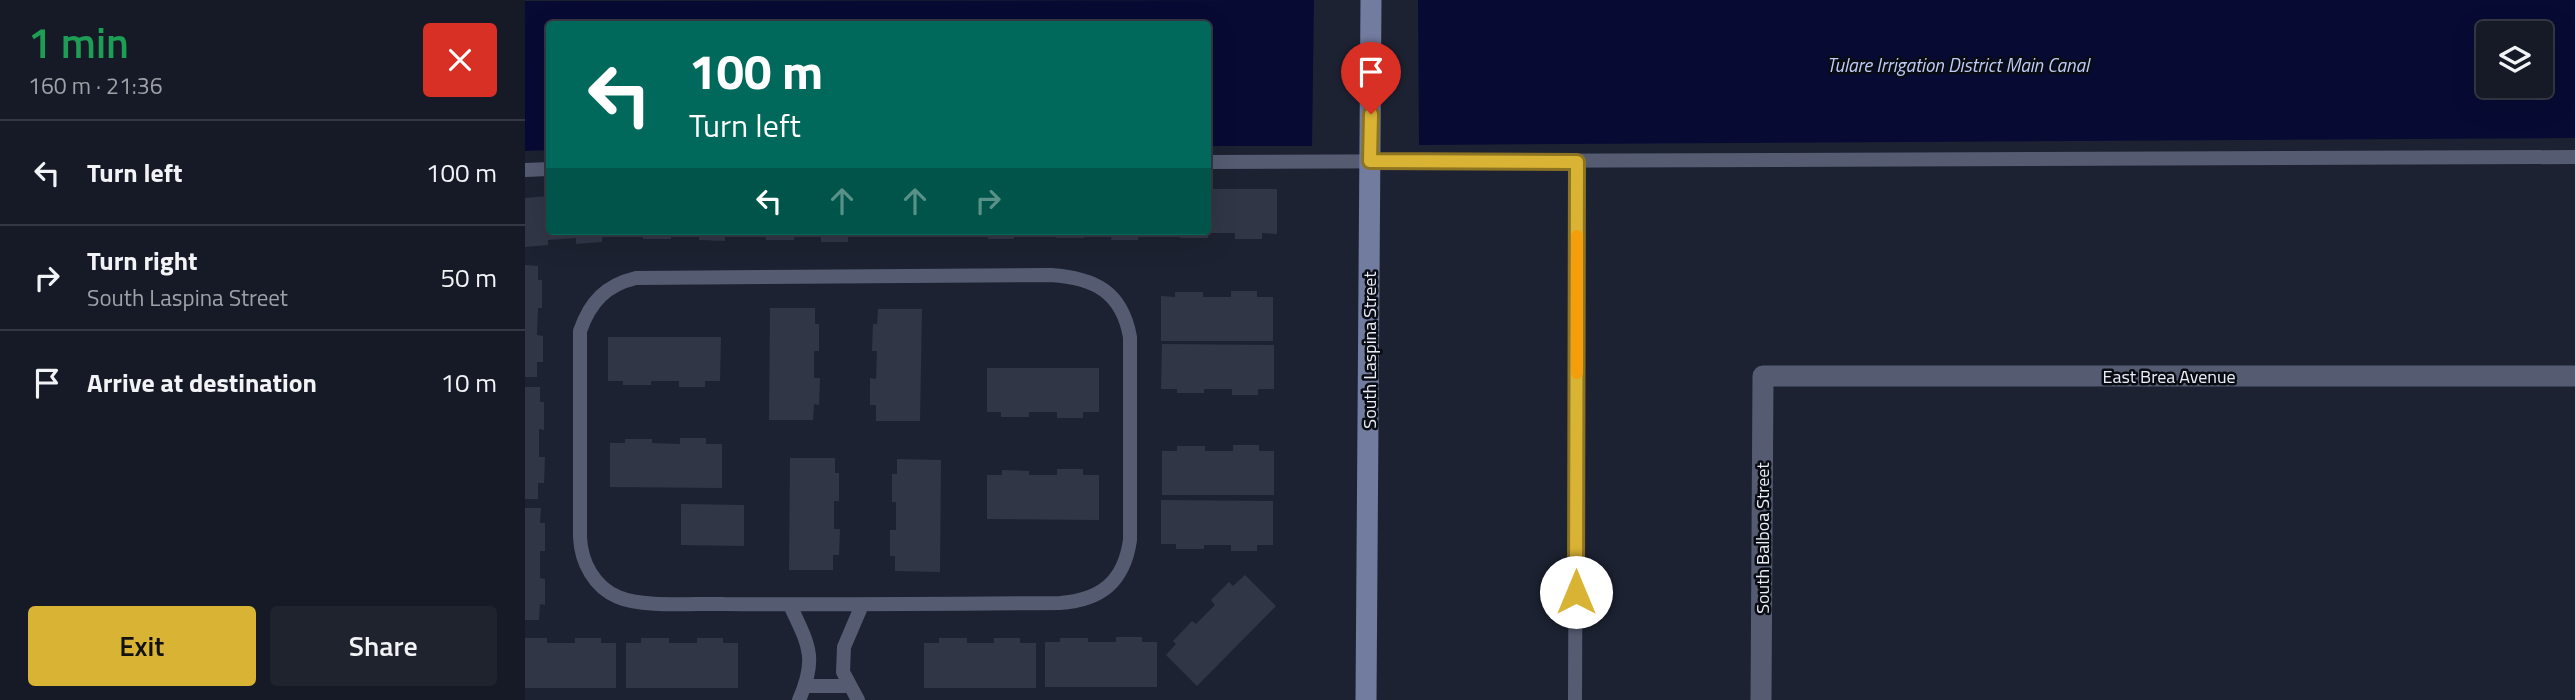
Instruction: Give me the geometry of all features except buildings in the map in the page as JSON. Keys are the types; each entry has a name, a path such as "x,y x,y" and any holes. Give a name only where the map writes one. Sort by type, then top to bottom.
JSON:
{"street":[{"name":"South Laspina Street","path":"1366,700 1371,0"},
{"name":"East Brea Avenue","path":"1763,376 2575,376"},
{"name":"South Balboa Street","path":"1761,700 1763,376"}],"lane":[{"path":"1211,162 2575,157"},
{"path":"1575,700 1577,162"},
{"path":"525,170 546,169"},
{"path":"1051,275 1072,276 1090,281 1104,289 1122,311 1130,337 1131,540 1124,564 1110,586 1089,598 1074,602 790,605 626,600 614,596 602,586 585,565 580,551 579,347 584,319 601,294 622,281 650,278 1051,275"},
{"path":"790,605 810,647 810,676 799,700"},
{"path":"858,700 843,672 844,647 862,605"},
{"path":"806,686 850,686"}],"water":[{"path":"1314,0 1312,146 1211,146 1211,21 546,21 546,150 525,151 525,1"},
{"name":"Tulare Irrigation District Main Canal","path":"1418,0 2575,0 2575,138 1419,145"}],"slow traffic":[{"path":"1577,236 1577,373"}],"route":[{"path":"1371,114 1370,161 1577,162 1576,592"}]}
